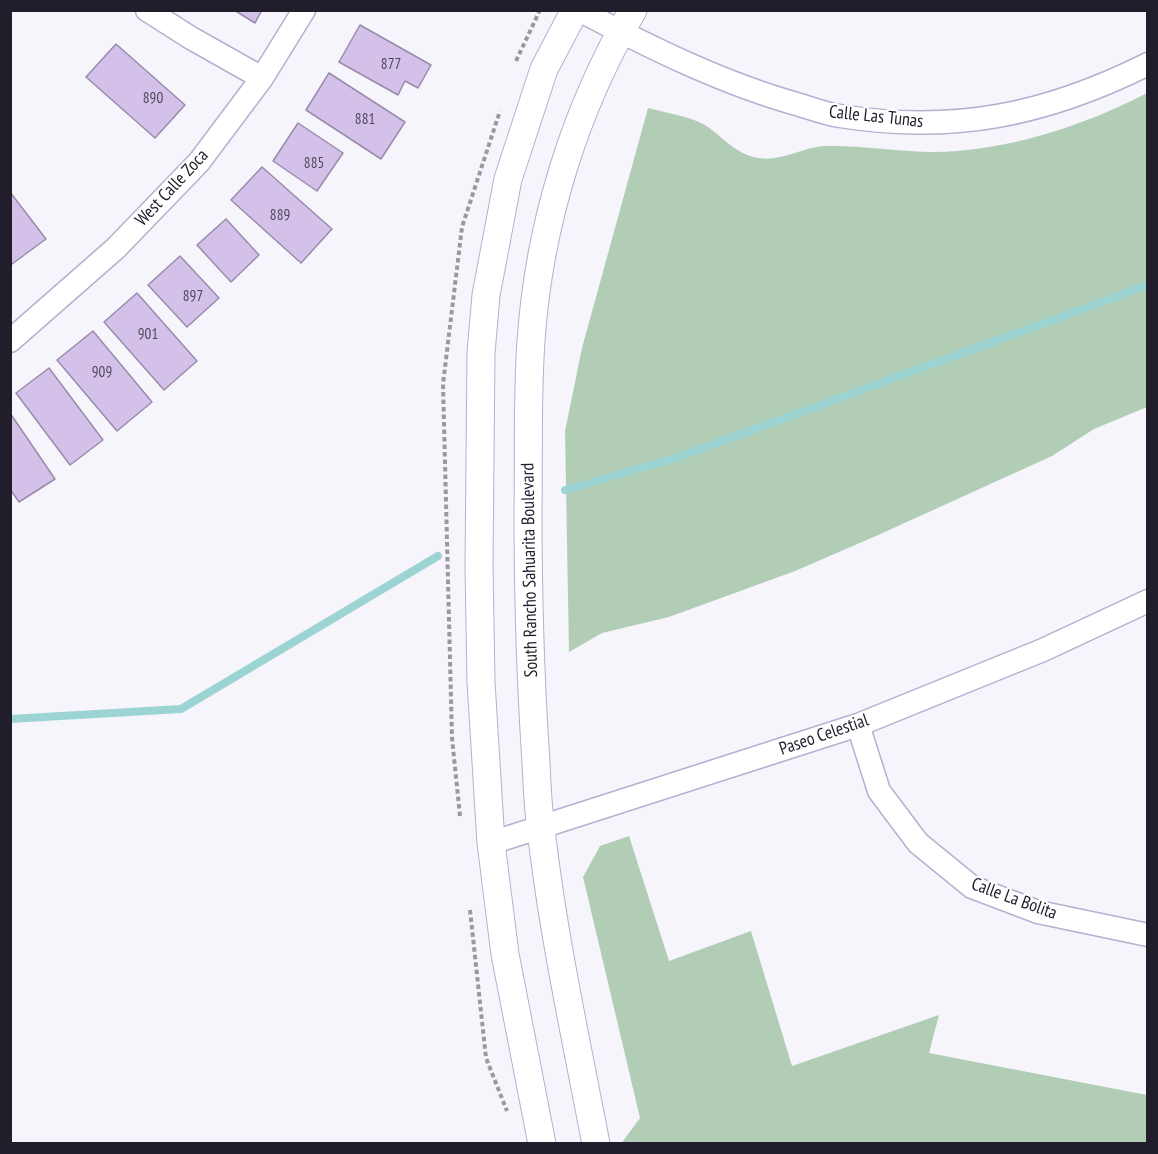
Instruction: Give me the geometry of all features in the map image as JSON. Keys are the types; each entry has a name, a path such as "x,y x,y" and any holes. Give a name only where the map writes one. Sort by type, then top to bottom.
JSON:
{"street":[{"path":"147,10 262,78"},
{"name":"West Calle Zoca","path":"10,340 116,248 190,171 262,78 304,10"},
{"path":"542,1143 505,954 491,843 481,682 479,565 481,353 486,295 508,179 544,69 577,10"},
{"name":"Calle Las Tunas","path":"577,10 627,21 722,78 772,97 837,116 891,122 946,123 1003,116 1057,102 1106,85 1148,64"},
{"name":"South Rancho Sahuarita Boulevard","path":"596,1143 557,947 540,827 530,662 529,418 533,320 543,250 553,204 566,161 599,72 627,21"},
{"name":"Paseo Celestial","path":"491,843 858,725 1043,650 1148,601"},
{"name":"Calle La Bolita","path":"858,725 879,791 918,843 972,887 1038,912 1148,935"}],"green space":[{"path":"1147,93 1147,407 1094,429 1052,456 795,571 669,617 602,633 569,652 565,431 582,348 648,108 695,121 708,127 739,151 763,159 825,146 929,152 985,148 1069,126"},
{"path":"629,836 669,961 751,931 792,1066 939,1015 929,1053 1147,1095 1147,1143 623,1143 640,1118 583,877 600,846"}],"building":[{"path":"234,10 262,10 255,23"},
{"path":"360,25 431,65 418,88 405,81 398,95 339,62"},
{"path":"116,44 185,105 155,138 86,77"},
{"path":"329,73 405,122 381,159 306,110"},
{"path":"298,123 343,153 317,191 273,161"},
{"path":"262,167 332,229 301,263 231,200"},
{"path":"10,192 46,239 12,264 10,261"},
{"path":"226,219 259,255 231,282 197,245"},
{"path":"180,256 219,298 187,327 148,285"},
{"path":"137,293 197,361 164,390 104,322"},
{"path":"93,331 152,402 117,431 57,360"},
{"path":"49,368 103,440 70,465 16,393"},
{"path":"10,413 55,479 19,502 10,489"}],"waterway":[{"path":"565,490 673,459 1148,285"},
{"path":"10,719 181,709 438,556"}]}
